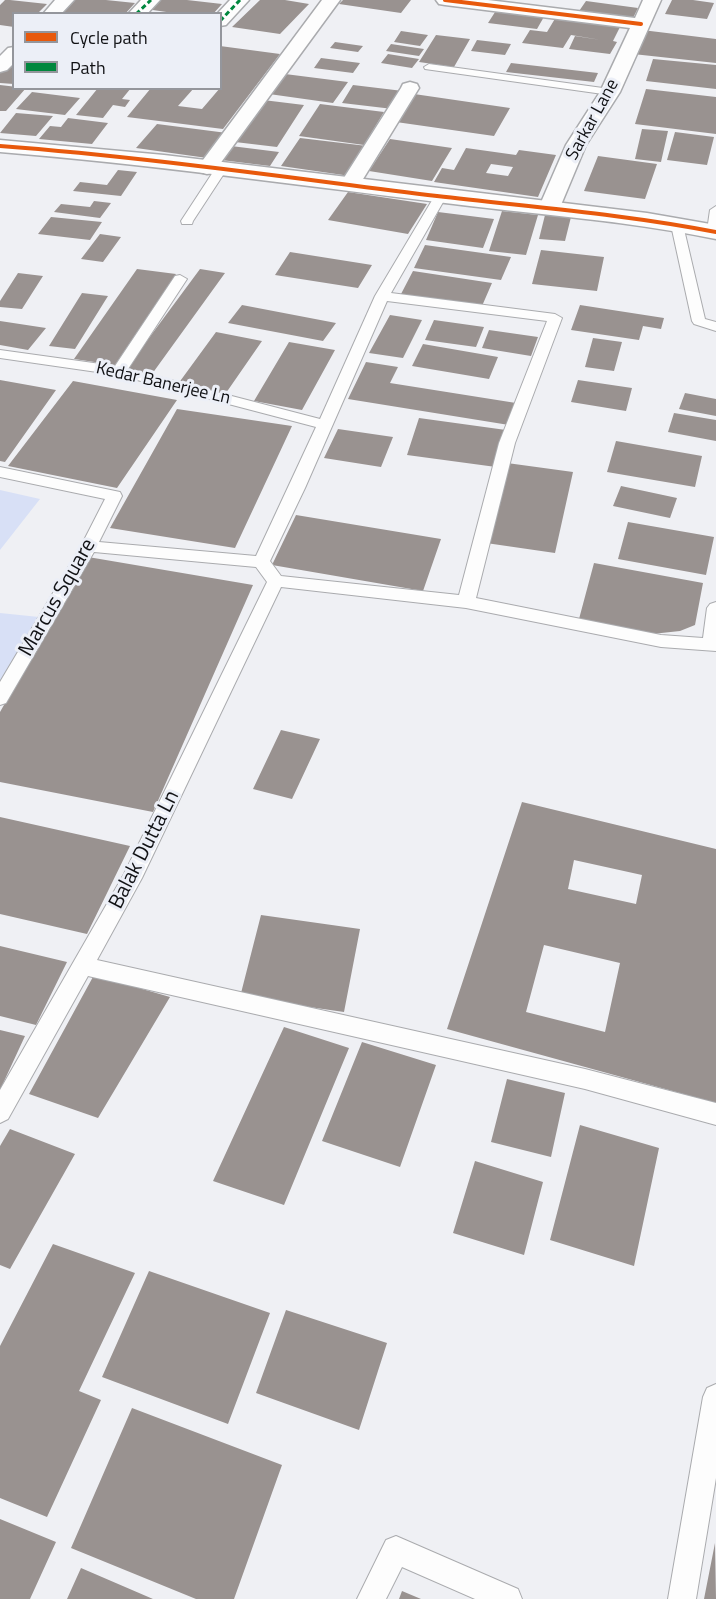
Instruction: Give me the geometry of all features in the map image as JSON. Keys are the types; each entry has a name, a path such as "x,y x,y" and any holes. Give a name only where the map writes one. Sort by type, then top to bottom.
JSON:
{"street":[{"path":"53,12 65,0"},
{"path":"138,12 151,0"},
{"path":"222,19 240,0"},
{"path":"214,168 331,0"},
{"path":"445,0 641,24"},
{"name":"Sarkar Lane","path":"550,207 576,145 610,92 652,0"},
{"path":"0,66 12,54"},
{"path":"350,184 410,88"},
{"path":"0,146 87,152 440,197 550,207 714,231"}],"lane":[{"path":"429,67 610,92"},
{"path":"187,221 214,168"},
{"path":"261,562 297,488 382,296 440,197"},
{"path":"714,231 716,210"},
{"path":"677,225 699,321 716,327"},
{"path":"119,371 180,279"},
{"path":"382,296 555,318 507,443 466,602"},
{"name":"Kedar Banerjee Ln","path":"1,355 119,371 324,424"},
{"name":"Marcus Square","path":"0,472 114,496 89,546 0,698"},
{"path":"89,546 261,562 276,581 466,602 661,641 714,645 716,608"},
{"name":"Balak Dutta Ln","path":"0,1112 132,878 276,581"},
{"path":"83,966 585,1079 716,1114"},
{"path":"682,1599 716,1397"},
{"path":"371,1599 396,1550 508,1599"}],"shaded area":[{"path":"0,490 40,499 0,550"},
{"path":"0,613 39,617 0,682"}],"building":[{"path":"5,0 47,4 39,12 12,12 12,27 0,25 0,5"},
{"path":"69,0 135,3 127,12 57,12"},
{"path":"155,0 187,0 222,4 215,12 166,12 146,9"},
{"path":"260,0 285,0 309,4 280,34 232,27"},
{"path":"343,0 411,0 401,13 339,4"},
{"path":"672,0 714,3 707,19 665,14"},
{"path":"586,1 638,8 631,22 577,14"},
{"path":"497,9 545,15 537,29 488,23"},
{"path":"556,17 621,25 613,41 617,42 610,54 569,49 575,36 601,40 571,35 563,48 522,43 530,30 547,32"},
{"path":"642,30 716,39 716,63 633,54"},
{"path":"401,31 428,35 420,46 394,42"},
{"path":"436,35 470,39 454,67 419,62"},
{"path":"477,40 511,44 505,55 471,51"},
{"path":"335,42 363,46 358,52 330,48"},
{"path":"391,44 424,49 419,56 386,51"},
{"path":"222,46 280,54 223,129 127,117 149,90 192,90 178,106 202,109 218,90 222,90"},
{"path":"388,54 419,59 412,68 381,63"},
{"path":"321,58 360,63 353,73 314,68"},
{"path":"653,59 716,65 716,89 646,81"},
{"path":"511,63 598,73 594,82 506,72"},
{"path":"5,65 12,66 12,84 0,83 0,70"},
{"path":"285,74 348,82 333,103 269,94"},
{"path":"0,85 12,86 12,90 24,90 6,111 0,111"},
{"path":"353,85 403,91 393,109 342,103"},
{"path":"646,89 716,97 716,134 635,124"},
{"path":"96,90 129,90 122,99 130,100 125,107 113,105 103,118 76,115"},
{"path":"32,92 80,98 65,115 16,109"},
{"path":"414,94 510,108 494,136 396,122"},
{"path":"263,100 304,105 277,147 235,142"},
{"path":"320,104 384,112 364,145 299,136"},
{"path":"16,113 53,116 36,136 0,133"},
{"path":"68,118 108,123 92,144 39,139 50,126 61,127"},
{"path":"157,124 227,133 207,158 136,148"},
{"path":"642,129 668,131 661,162 635,159"},
{"path":"675,132 714,137 707,165 667,160"},
{"path":"300,138 367,146 350,176 281,166"},
{"path":"390,139 452,148 432,181 369,171"},
{"path":"231,146 279,152 270,166 221,160"},
{"path":"466,148 516,155 519,150 556,155 538,197 434,182 442,168 454,170","holes":["491,164 513,167 508,176 486,173"]},
{"path":"598,156 657,164 645,199 584,191"},
{"path":"118,170 137,172 121,196 73,191 80,182 107,185"},
{"path":"348,192 427,204 408,234 328,220"},
{"path":"94,201 111,203 100,218 54,212 61,204 90,207"},
{"path":"502,211 538,215 526,255 489,251"},
{"path":"438,212 494,219 483,248 426,240"},
{"path":"545,215 571,217 565,241 539,239"},
{"path":"51,217 102,222 90,240 38,234"},
{"path":"100,234 121,237 103,262 81,259"},
{"path":"425,245 511,257 501,280 414,268"},
{"path":"541,250 604,257 597,291 532,284"},
{"path":"290,252 372,265 358,288 275,275"},
{"path":"137,269 176,274 115,365 74,359"},
{"path":"200,269 225,273 152,374 126,369"},
{"path":"413,271 492,283 482,306 401,294"},
{"path":"18,273 43,276 22,309 0,307 0,301"},
{"path":"82,293 108,296 75,349 49,346"},
{"path":"242,305 336,323 323,341 228,323"},
{"path":"580,305 664,318 661,329 643,326 639,340 571,330"},
{"path":"390,315 422,320 403,358 369,353"},
{"path":"434,320 484,327 476,347 425,340"},
{"path":"0,321 46,328 28,350 0,345"},
{"path":"489,330 538,337 531,356 482,348"},
{"path":"216,332 262,341 226,393 178,384"},
{"path":"593,338 622,342 614,371 585,367"},
{"path":"289,342 335,350 302,410 254,401"},
{"path":"423,344 498,357 489,379 412,366"},
{"path":"366,362 398,367 390,383 516,403 509,425 348,399"},
{"path":"0,380 56,390 5,462 0,461"},
{"path":"578,380 632,388 626,411 571,402"},
{"path":"73,381 177,400 117,488 8,466"},
{"path":"685,393 716,399 716,416 679,409"},
{"path":"177,409 292,426 235,548 110,528"},
{"path":"674,413 716,420 716,441 668,432"},
{"path":"419,418 506,430 496,467 407,455"},
{"path":"338,429 393,437 381,467 324,458"},
{"path":"616,441 702,456 695,487 607,472"},
{"path":"507,463 573,472 555,553 486,543"},
{"path":"621,486 677,498 670,518 613,506"},
{"path":"296,515 441,539 423,591 272,565"},
{"path":"628,522 714,537 706,575 618,559"},
{"path":"88,557 253,585 153,812 0,782 0,712"},
{"path":"594,563 703,583 695,625 680,631 652,634 579,619"},
{"path":"281,730 320,739 292,799 253,789"},
{"path":"522,802 716,849 716,1103 447,1029","holes":["574,860 642,875 636,904 568,889","544,945 620,963 605,1032 526,1012"]},
{"path":"0,817 130,846 87,934 0,914"},
{"path":"261,915 360,929 344,1012 240,997"},
{"path":"0,946 67,962 36,1025 0,1016"},
{"path":"94,975 170,997 98,1118 29,1094"},
{"path":"284,1027 349,1048 284,1205 213,1181"},
{"path":"0,1030 25,1036 0,1090"},
{"path":"362,1042 436,1065 400,1167 322,1141"},
{"path":"507,1079 565,1093 551,1157 491,1142"},
{"path":"580,1125 659,1148 634,1266 550,1240"},
{"path":"10,1129 75,1154 10,1269 0,1265 0,1146"},
{"path":"475,1161 543,1182 524,1255 453,1233"},
{"path":"53,1244 135,1273 79,1391 101,1400 47,1517 0,1498 0,1346"},
{"path":"149,1271 270,1313 228,1424 102,1377"},
{"path":"286,1310 387,1343 359,1430 256,1393"},
{"path":"132,1408 282,1465 234,1599 196,1599 71,1548"},
{"path":"0,1519 56,1542 30,1599 0,1599"},
{"path":"715,1543 716,1599 704,1599"},
{"path":"81,1568 153,1599 67,1599"},
{"path":"402,1591 421,1599 399,1599"}],"marked path":[{"path":"138,12 151,0"},
{"path":"222,19 240,0"}],"cycle path":[{"path":"445,0 641,24"},
{"path":"0,146 164,161 437,196 612,215 716,232"}]}
